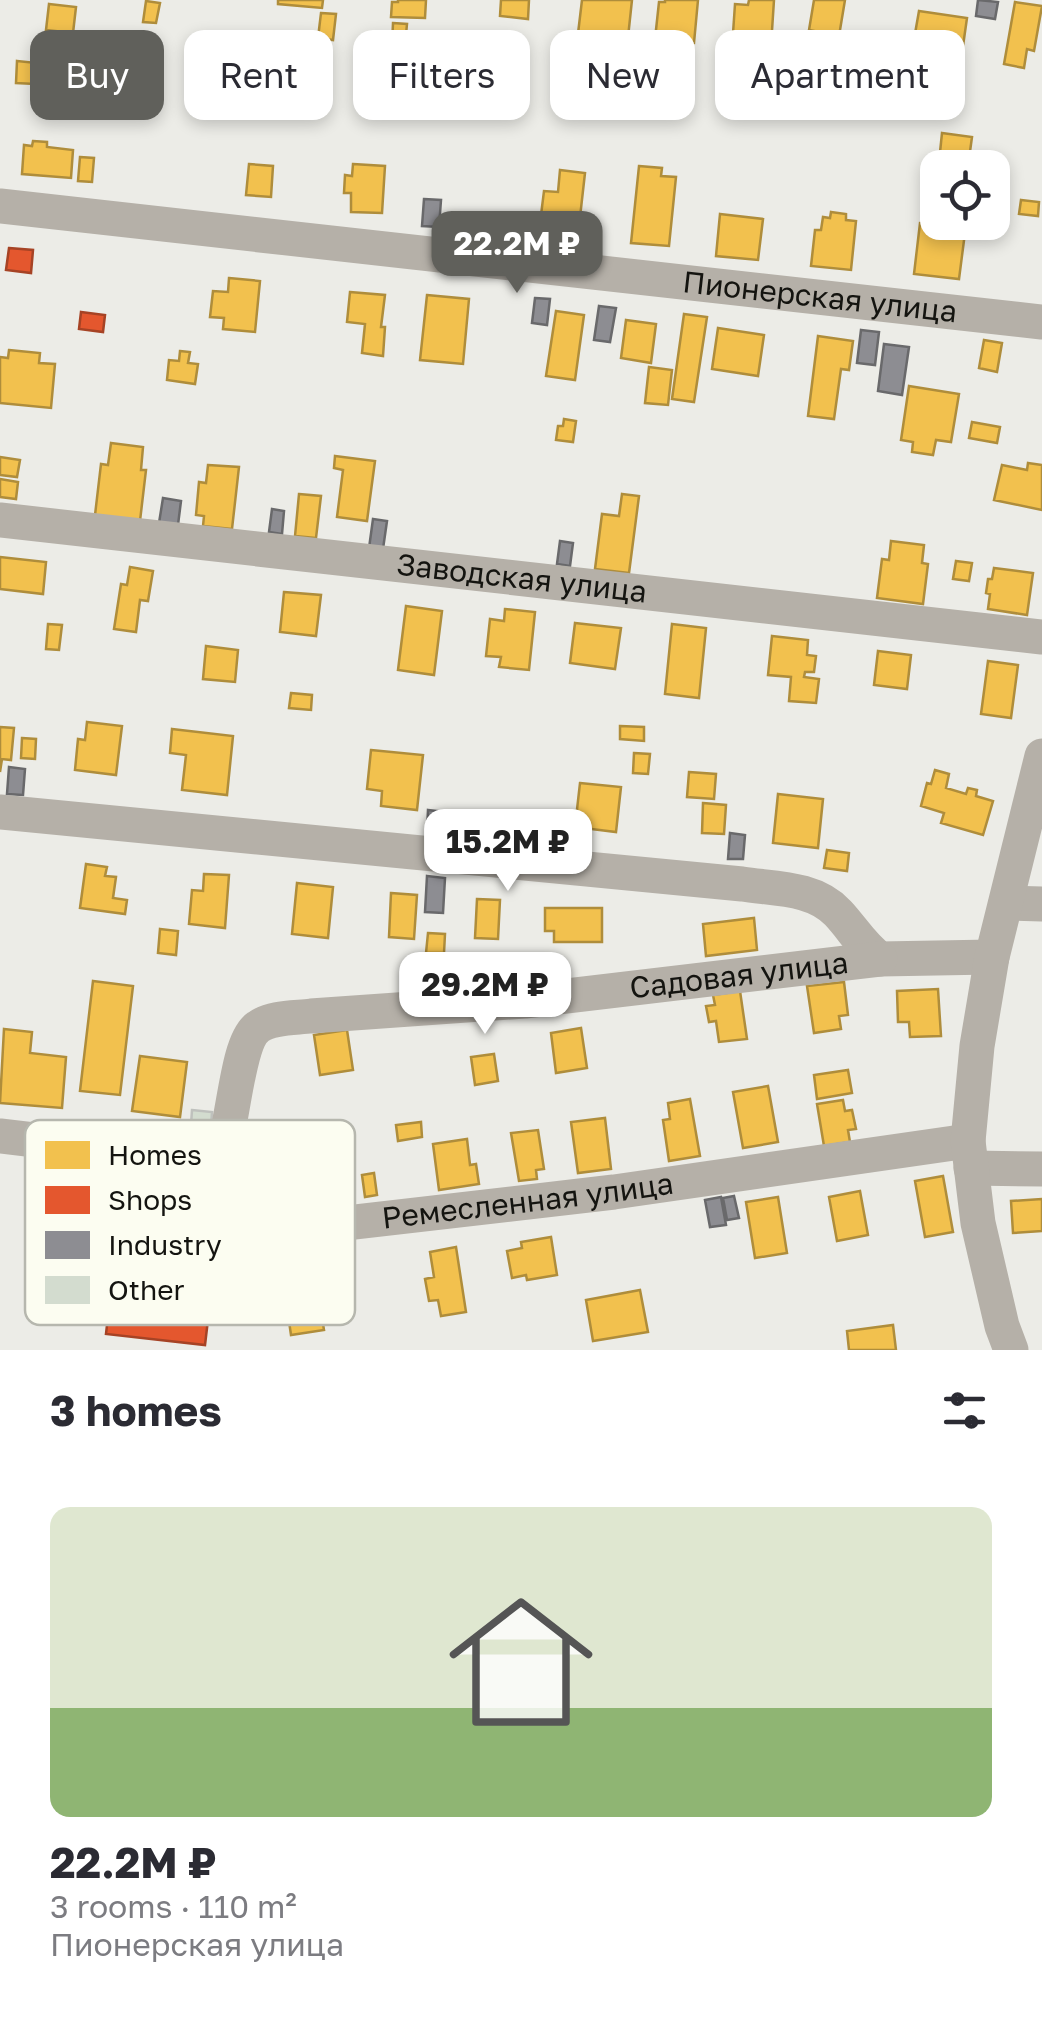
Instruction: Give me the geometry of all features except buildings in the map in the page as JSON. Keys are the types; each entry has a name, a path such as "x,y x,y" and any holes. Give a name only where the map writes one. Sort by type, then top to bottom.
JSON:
{"street":[{"name":"Пионерская улица","path":"0,206 1042,322"},
{"name":"Заводская улица","path":"0,520 1042,637"},
{"path":"1011,1350 978,1224 970,1155 977,1046 992,957 1042,756"},
{"path":"0,812 808,893 836,911 880,959 992,957"},
{"path":"1006,903 1042,904"},
{"name":"Садовая улица","path":"230,1120 246,1044 258,1026 277,1020 526,1002 880,959"},
{"name":"Ремесленная улица","path":"0,1136 25,1139"},
{"name":"Ремесленная улица","path":"355,1222 970,1155 1042,1169"}]}
